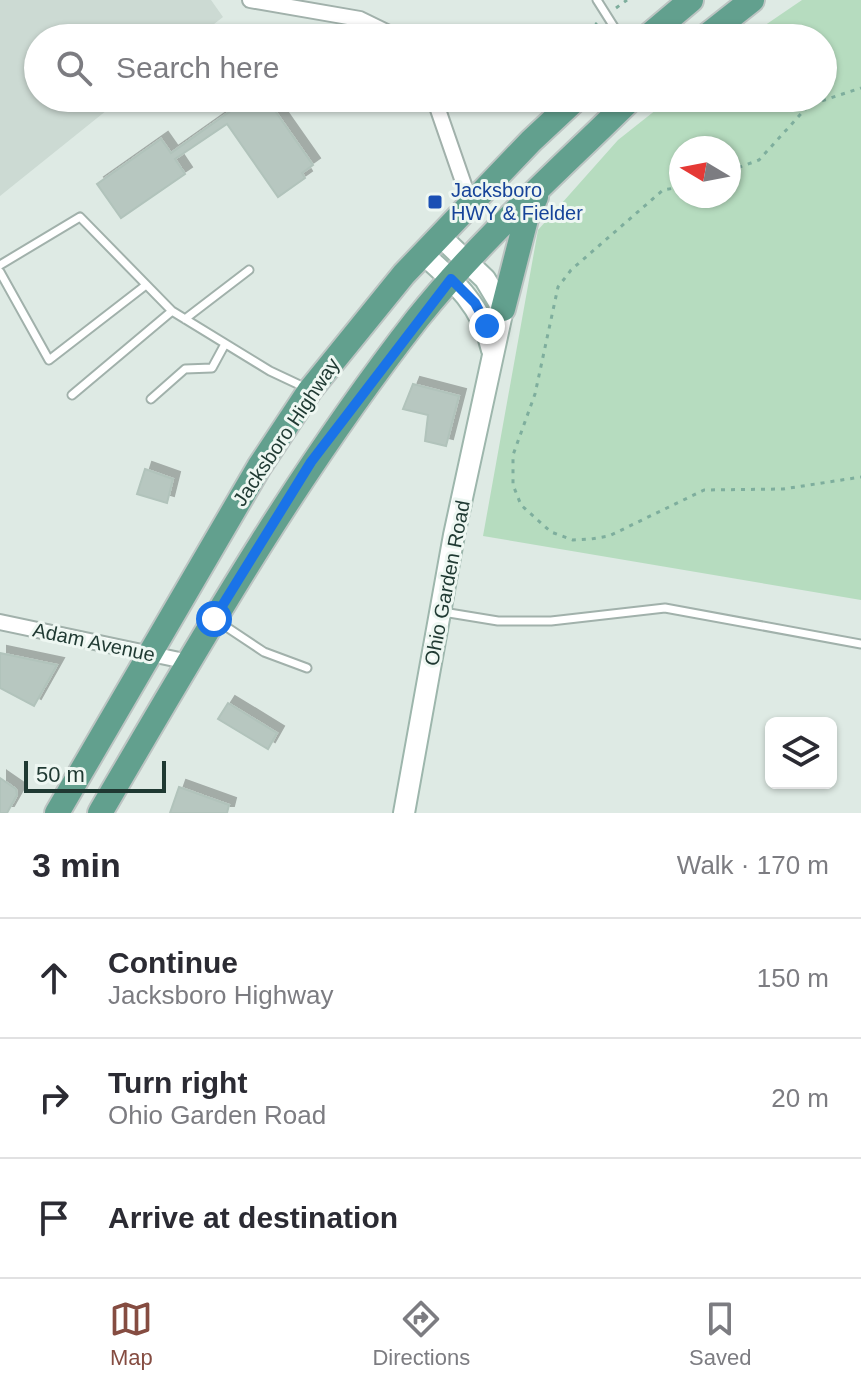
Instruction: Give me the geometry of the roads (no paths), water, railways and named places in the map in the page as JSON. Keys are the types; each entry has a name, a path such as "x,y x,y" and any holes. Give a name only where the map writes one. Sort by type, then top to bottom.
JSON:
{"main road":[{"path":"663,24 691,0"},
{"path":"722,24 752,0"},
{"name":"Jacksboro Highway","path":"57,813 259,467 310,390 423,254 562,112"},
{"name":"Jacksboro Highway","path":"100,813 311,462 459,270 618,112"},
{"path":"503,309 526,219 539,189"}],"street":[{"path":"250,0 360,19 370,24"},
{"path":"439,112 471,205"},
{"name":"Ohio Garden Road","path":"440,236 487,326 493,353"},
{"name":"Ohio Garden Road","path":"404,813 441,612 503,309 485,279 423,254"},
{"name":"Adam Avenue","path":"0,622 189,662"}],"lane":[{"path":"597,0 612,24"},
{"path":"0,265 80,217 172,311 310,390"},
{"path":"185,319 249,270"},
{"path":"0,272 49,360 146,285"},
{"path":"72,395 172,311"},
{"path":"151,399 185,369 212,368 225,344"},
{"path":"441,612 498,621 551,621 665,608 861,644"},
{"path":"214,619 264,652 307,668"}],"place":[{"name":"Jacksboro HWY & Fielder","path":"435,202"}]}
